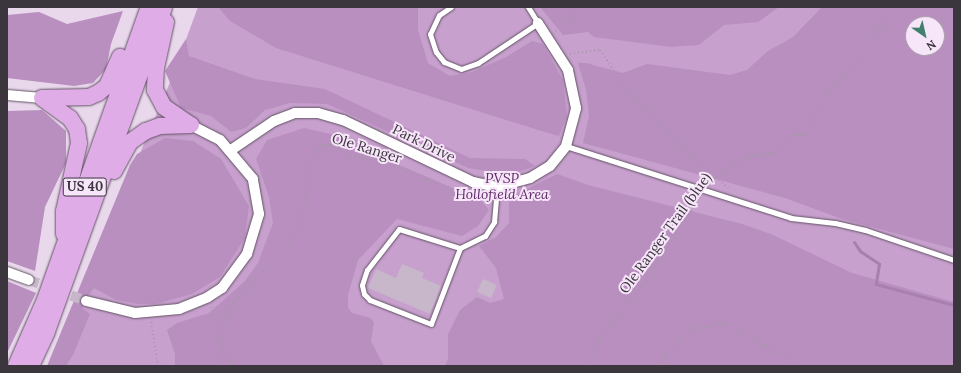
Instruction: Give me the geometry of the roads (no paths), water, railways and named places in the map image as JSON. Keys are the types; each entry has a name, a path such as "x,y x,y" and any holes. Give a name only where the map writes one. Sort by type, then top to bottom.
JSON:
{"main road":[{"path":"42,98 89,97 107,86 133,25 144,7"},
{"name":"US 40","path":"16,366 63,249 149,7"},
{"name":"US 40","path":"31,366 89,216 164,7"},
{"path":"169,7 156,68 155,90 164,107 190,125"},
{"path":"42,98 70,118 77,129 79,142 64,211 63,249"},
{"path":"89,216 130,142 146,131 160,126 190,125"}],"street":[{"name":"Park Drive","path":"231,150 274,120 295,114 318,113 344,120 474,182 497,190 518,183 540,173 566,146 576,108 573,82 561,56 538,23"},
{"path":"7,95 42,98"},
{"path":"86,301 118,310 150,313 179,310 208,297 238,268 253,242 259,221 257,190 248,171 231,150 211,133 190,125"},
{"path":"7,272 29,280"}],"lane":[{"path":"451,7 439,15 430,34 436,52 444,62 461,69 478,64 538,23"},
{"name":"Park Drive","path":"528,7 538,23"},
{"path":"566,146 791,218 835,223 865,230 954,260"},
{"path":"460,248 431,324 370,300 364,294 362,285 367,270 399,229 460,248 486,236 494,222 497,190"}],"waterway":[{"path":"854,242 860,251 879,264 876,284 954,305"}],"tunnel":[{"path":"29,280 86,301"}],"park label":[{"name":"PVSP Hollofield Area","path":"502,186"}]}
